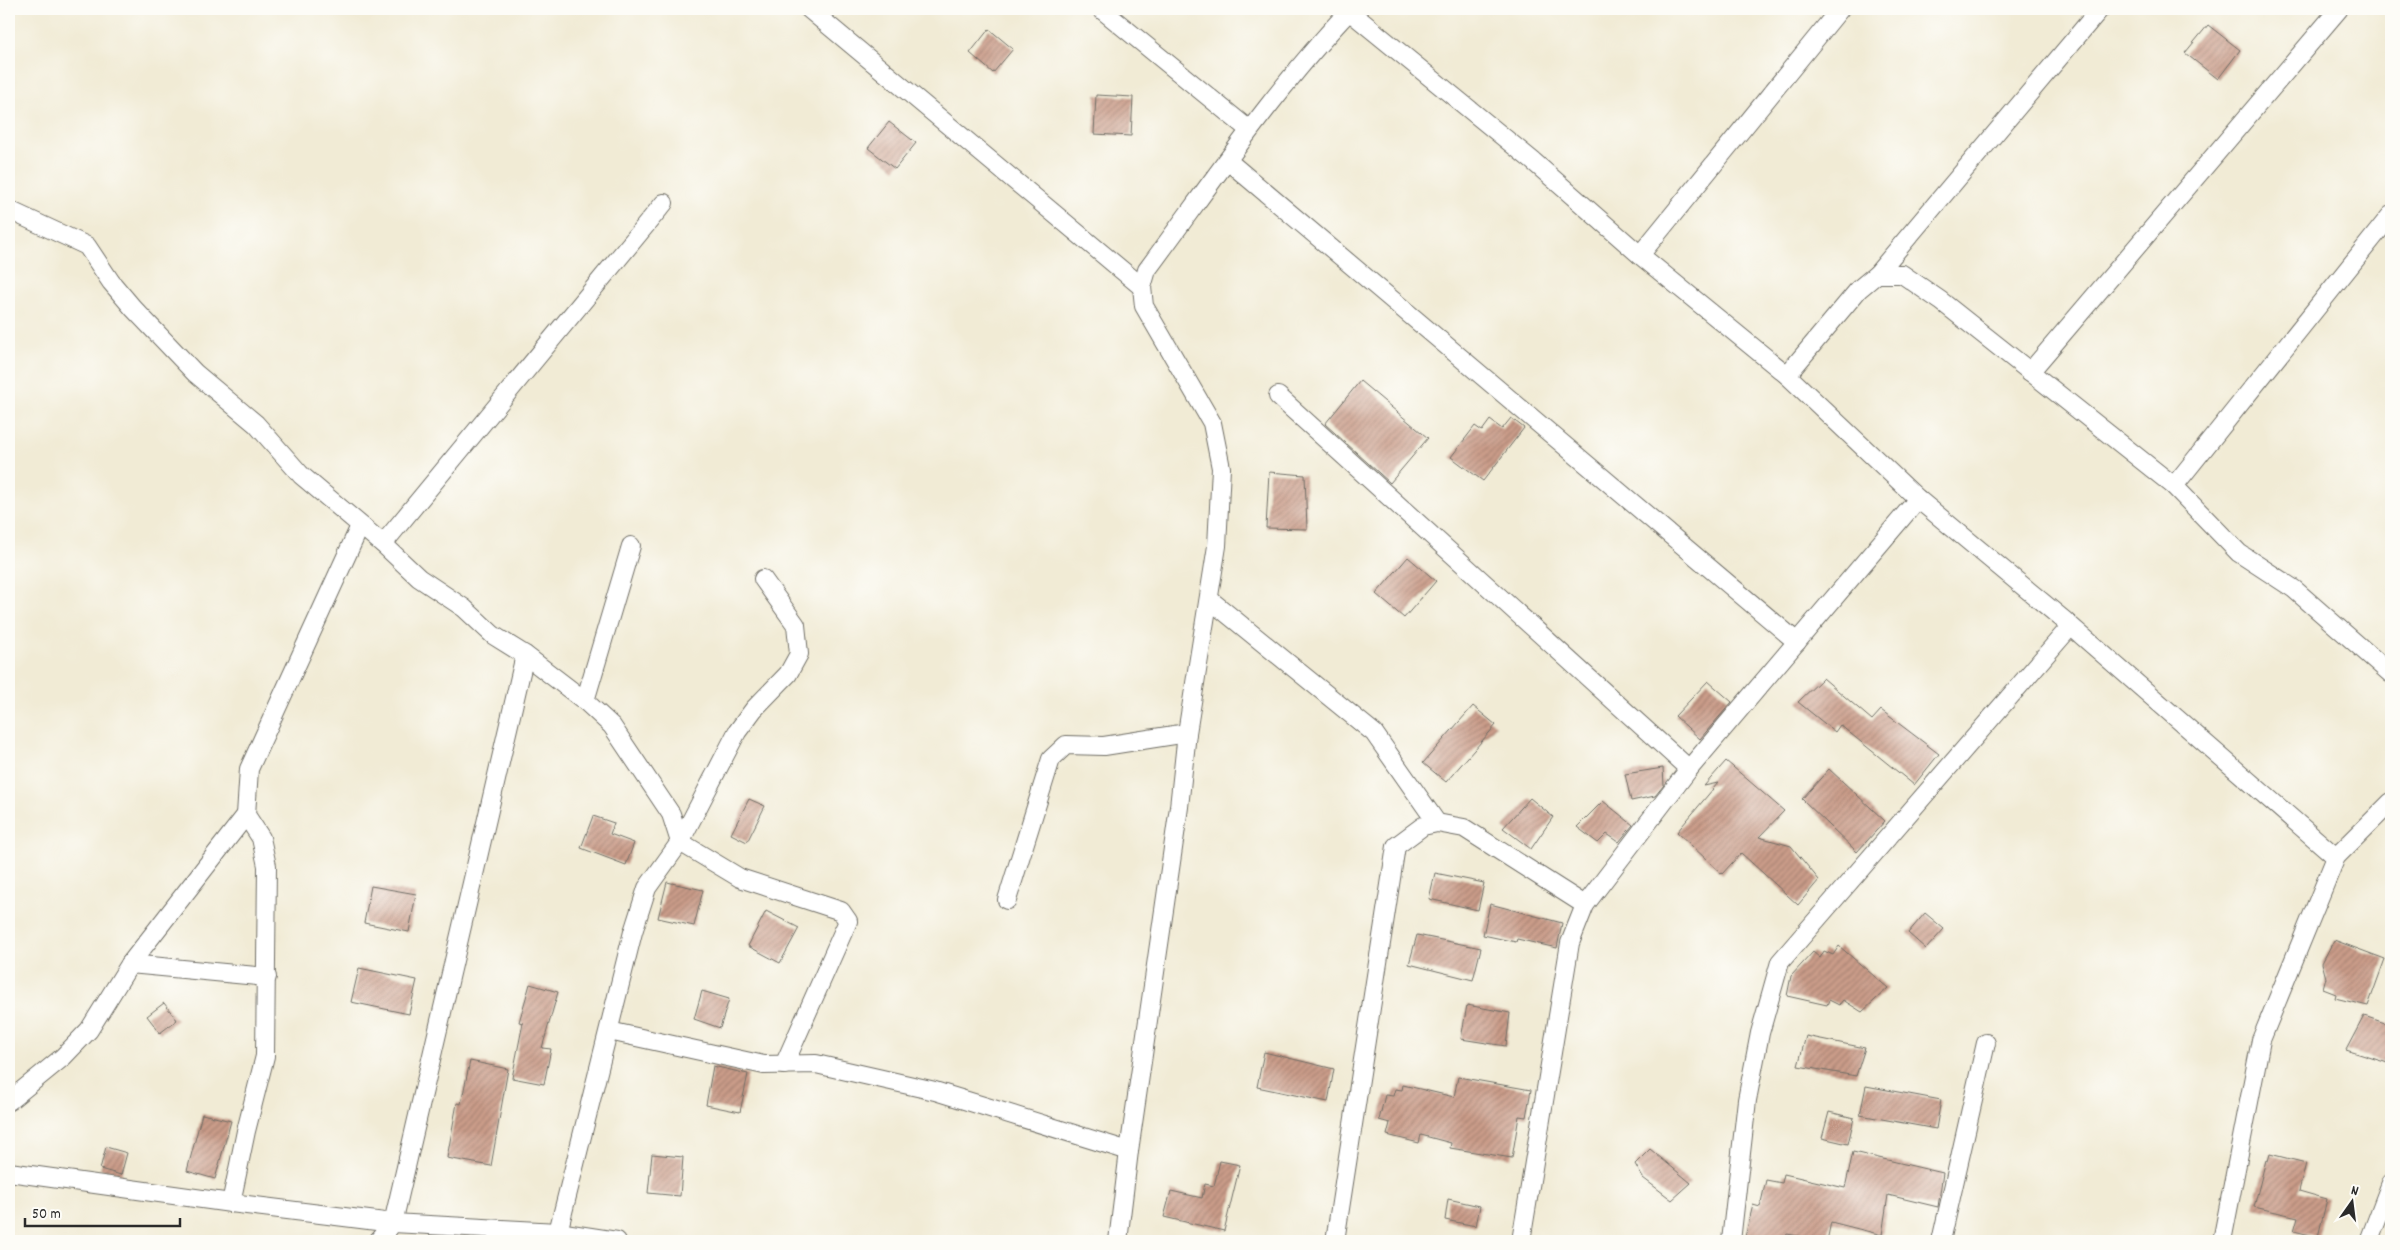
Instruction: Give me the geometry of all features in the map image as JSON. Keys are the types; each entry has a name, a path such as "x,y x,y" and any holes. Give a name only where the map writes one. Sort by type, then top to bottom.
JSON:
{"street":[{"path":"809,9 1142,287"},
{"path":"1101,9 1248,129"},
{"path":"1640,255 1840,9"},
{"path":"1787,375 1859,288 1877,274 2100,9"},
{"path":"2030,372 2339,9"},
{"path":"1118,1241 1129,1151 1180,808 1187,733 1217,546 1221,468 1212,423 1144,306 1142,287 1147,270 1228,161 1248,129 1350,10 1534,162 1640,255 1787,375 1918,499 2070,627 2336,857"},
{"path":"1228,161 1797,642"},
{"path":"383,544 664,203"},
{"path":"9,210 88,246 112,282 133,308 195,373 256,424 301,475 383,544 418,578 464,608 493,635 525,655 585,701 612,726 671,814 680,842 740,878 841,911 848,921 784,1065"},
{"path":"2174,486 2391,215"},
{"path":"1877,274 1902,274 1941,301 2174,486 2239,553 2294,589 2391,674"},
{"path":"1278,396 1689,769"},
{"path":"1521,1241 1570,943 1585,905 1689,769 1918,499"},
{"path":"9,1102 63,1057 89,1030 130,964 246,816 249,769 360,526"},
{"path":"585,701 631,546"},
{"path":"558,1232 633,932 647,888 680,842 737,732 754,709 788,674 799,654 796,625 763,579"},
{"path":"1209,599 1374,734 1438,823"},
{"path":"1731,1241 1747,1100 1760,1032 1780,962 2070,627"},
{"path":"378,1241 393,1223 525,655"},
{"path":"1007,900 1051,760 1066,746 1104,746 1187,733"},
{"path":"2222,1241 2261,1040 2336,857 2391,802"},
{"path":"231,1203 246,1131 265,1056 267,866 261,838 246,816"},
{"path":"1335,1241 1396,846 1422,826 1438,823 1464,828 1585,905"},
{"path":"130,964 267,977"},
{"path":"609,1031 764,1065 816,1064 935,1090 1129,1151"},
{"path":"1941,1241 1986,1043"},
{"path":"9,1172 231,1203 393,1223 558,1232 617,1241"},
{"path":"2369,1241 2391,1183"}],"building":[{"path":"2208,25 2240,50 2218,79 2185,53"},
{"path":"989,29 1013,49 993,73 970,53"},
{"path":"1096,95 1133,97 1131,136 1094,134"},
{"path":"889,122 916,143 895,169 868,148"},
{"path":"1360,381 1428,438 1390,483 1325,424"},
{"path":"1511,418 1524,428 1483,481 1451,457 1475,426 1482,431 1490,420 1502,429"},
{"path":"1269,472 1305,475 1307,529 1266,528"},
{"path":"1408,557 1436,581 1404,618 1376,594"},
{"path":"1823,678 1872,720 1881,710 1939,754 1914,785 1840,725 1835,732 1798,702"},
{"path":"1708,681 1732,702 1700,739 1675,716"},
{"path":"1473,706 1496,725 1446,782 1423,763"},
{"path":"1726,761 1784,811 1759,837 1791,846 1819,880 1798,905 1741,853 1722,874 1677,832 1718,783 1704,786"},
{"path":"1663,768 1664,785 1655,796 1631,801 1625,774"},
{"path":"1829,769 1885,821 1857,852 1802,799"},
{"path":"1530,798 1553,817 1531,849 1503,828"},
{"path":"749,799 765,806 747,842 731,834"},
{"path":"1603,801 1633,825 1619,842 1607,834 1598,843 1577,827"},
{"path":"593,816 614,823 610,834 634,843 626,865 581,848"},
{"path":"1435,873 1484,883 1478,910 1429,899"},
{"path":"667,882 703,890 694,926 658,918"},
{"path":"371,886 416,894 409,932 364,923"},
{"path":"1490,904 1562,923 1557,948 1517,939 1516,942 1483,935"},
{"path":"766,911 799,928 780,963 748,946"},
{"path":"1925,913 1944,929 1926,949 1908,933"},
{"path":"1417,935 1481,948 1473,980 1409,964"},
{"path":"2334,940 2385,959 2368,1006 2335,998 2336,994 2323,989 2326,978 2322,963"},
{"path":"1839,946 1888,988 1862,1012 1843,1000 1839,1005 1829,1000 1827,1005 1787,996 1791,976 1813,952 1820,958 1824,951 1833,955"},
{"path":"359,968 417,980 409,1014 351,1002"},
{"path":"530,984 558,992 542,1048 551,1049 544,1084 512,1078 523,1023 519,1022"},
{"path":"702,991 729,999 720,1028 694,1019"},
{"path":"164,1003 177,1020 160,1033 147,1016"},
{"path":"1467,1005 1510,1013 1506,1046 1461,1039"},
{"path":"2364,1016 2391,1025 2391,1064 2346,1050"},
{"path":"1806,1036 1865,1048 1856,1076 1798,1066"},
{"path":"1264,1052 1334,1069 1328,1102 1257,1087"},
{"path":"470,1061 508,1069 491,1166 447,1158 457,1103 461,1104"},
{"path":"713,1066 748,1074 740,1112 706,1105"},
{"path":"1458,1077 1531,1090 1526,1117 1519,1116 1512,1158 1450,1148 1451,1143 1421,1135 1419,1143 1387,1135 1390,1123 1379,1120 1385,1095 1393,1096 1395,1089 1402,1090 1403,1085 1454,1097"},
{"path":"1866,1086 1941,1100 1936,1129 1860,1115"},
{"path":"1829,1112 1854,1118 1848,1144 1822,1138"},
{"path":"202,1114 231,1121 215,1179 187,1171"},
{"path":"106,1147 127,1153 121,1175 100,1169"},
{"path":"1650,1149 1691,1183 1672,1200 1643,1178 1635,1164"},
{"path":"1853,1152 1943,1173 1938,1207 1888,1195 1882,1235 1831,1222 1827,1241 1787,1234 1784,1241 1744,1241 1753,1205 1760,1207 1766,1180 1782,1183 1784,1174 1845,1188"},
{"path":"652,1154 683,1157 680,1196 648,1193"},
{"path":"2270,1154 2306,1163 2299,1191 2327,1199 2318,1237 2294,1231 2298,1217 2254,1207 2266,1160 2268,1161"},
{"path":"1220,1161 1240,1165 1224,1231 1164,1217 1171,1191 1202,1198 1205,1184 1214,1186"},
{"path":"1448,1199 1480,1206 1476,1226 1445,1220"}]}
